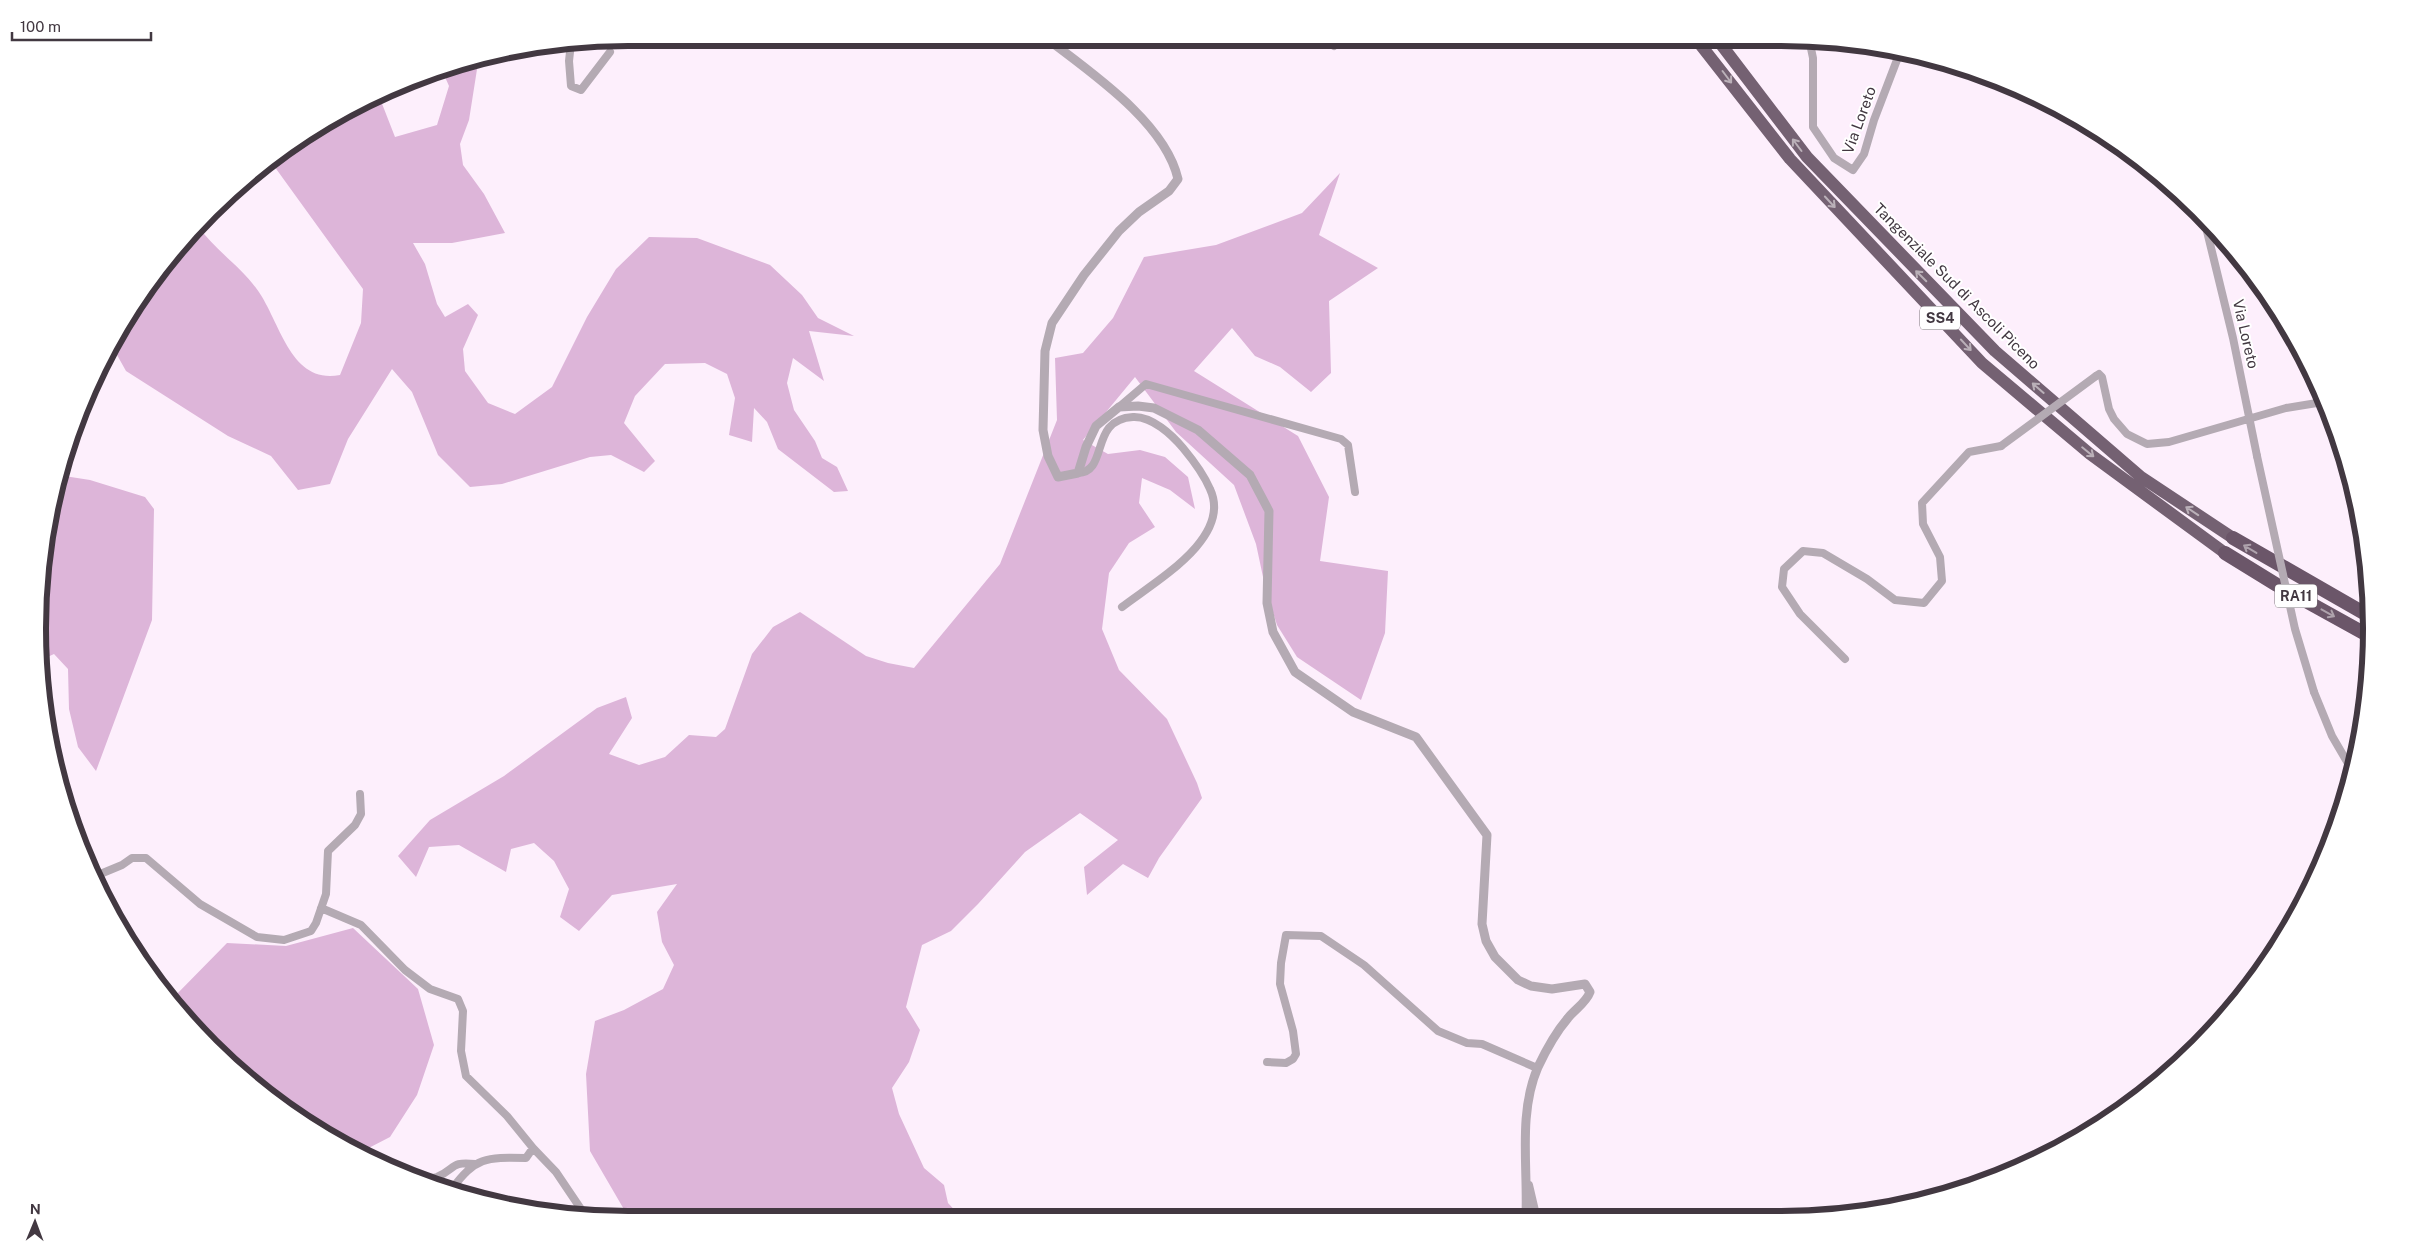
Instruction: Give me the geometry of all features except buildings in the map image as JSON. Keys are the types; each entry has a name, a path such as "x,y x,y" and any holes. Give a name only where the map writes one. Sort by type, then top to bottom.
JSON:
{"highway":[{"name":"Tangenziale Sud di Ascoli Piceno","path":"1701,46 1790,159 1982,363 2090,454 2225,553"},
{"name":"Tangenziale Sud di Ascoli Piceno","path":"1723,46 1807,158 1995,351 2141,477 2233,538"},
{"name":"RA11","path":"2233,538 2363,613"},
{"name":"RA11","path":"2225,553 2277,585 2363,633"}],"street":[{"path":"1056,46 1126,101 1166,151 1174,165 1178,179 1169,191 1139,212 1119,231 1084,276 1052,324 1045,351 1043,430 1048,456 1058,477 1086,472 1092,468 1102,445 1104,432 1118,420 1135,416 1156,424 1172,436 1198,469 1211,490 1214,510 1210,529 1203,539 1175,568 1122,608"},
{"name":"Via Loreto","path":"1811,47 1813,58 1813,127 1834,158 1853,170 1864,154 1874,120 1898,58"},
{"path":"570,49 569,61 571,86 581,90 610,52"},
{"name":"Via Loreto","path":"2207,233 2233,338 2295,629 2314,692 2332,736 2347,762"},
{"path":"1845,659 1795,608 1782,587 1784,569 1803,551 1824,553 1866,579 1895,600 1924,603 1942,582 1940,557 1923,524 1922,503 1969,452 2001,446 2099,374 2102,377 2109,409 2121,429 2134,439 2147,444 2169,442 2286,408 2317,403"},
{"path":"1078,473 1086,446 1096,426 1146,384 1341,439 1348,445 1355,492"},
{"path":"1119,407 1138,406 1154,408 1198,430 1250,475 1269,512 1267,603 1273,632 1295,672 1353,712 1416,737 1487,835 1482,924 1486,941 1495,957 1518,980 1531,986 1552,989 1585,984 1590,992 1588,998 1564,1023 1537,1068 1528,1105 1525,1141 1528,1180 1526,1211"},
{"path":"101,874 122,865 132,858 146,858 200,904 257,937 284,940 304,934 311,931 322,908 326,894 328,851 355,825 360,814 360,794"},
{"path":"322,908 361,925 405,970 430,989 458,998 463,1011 460,1051 466,1076 508,1116 533,1148 556,1172 581,1209"},
{"path":"1267,1062 1286,1063 1293,1060 1296,1054 1293,1031 1280,984 1280,962 1286,935 1299,934 1321,936 1350,955 1438,1031 1467,1043 1482,1044 1537,1068"},
{"path":"455,1184 463,1174 479,1161 526,1158 533,1148"},
{"path":"435,1178 453,1165 461,1163 475,1164"},
{"path":"1528,1180 1535,1211"}],"shaded area":[{"path":"478,66 469,120 460,144 463,165 484,194 505,233 452,243 413,243 425,264 437,304 445,317 468,304 478,315 463,349 465,371 488,403 515,414 552,387 587,317 616,269 649,237 697,238 770,265 802,295 818,318 854,336 809,331 824,381 793,358 787,383 794,410 815,441 822,458 837,467 848,491 834,492 778,449 767,422 754,408 752,442 729,435 735,398 727,374 705,363 665,364 635,396 624,423 655,461 644,472 611,455 590,457 502,484 470,487 438,455 412,392 392,369 348,439 330,484 298,490 271,456 228,436 126,371 116,353 124,337 144,305 167,274 203,232 243,272 256,288 297,360 309,370 323,375 340,375 361,323 363,289 275,167 305,144 337,124 381,102 395,137 437,125 449,86 445,76"},
{"path":"1340,173 1319,235 1378,268 1329,301 1331,373 1311,392 1280,367 1255,356 1232,328 1194,371 1298,436 1329,497 1320,561 1388,571 1385,633 1361,700 1297,657 1277,625 1266,591 1256,544 1234,485 1176,432 1135,377 1083,440 1108,454 1140,450 1165,457 1188,477 1195,509 1170,490 1142,478 1139,503 1155,527 1129,543 1109,573 1102,629 1119,670 1167,719 1197,783 1202,798 1159,858 1148,878 1123,864 1087,895 1084,867 1118,840 1080,813 1025,852 951,931 922,945 906,1007 920,1030 909,1062 892,1088 899,1114 924,1168 944,1185 948,1203 955,1211 625,1211 590,1151 586,1074 595,1021 624,1010 663,989 674,965 662,942 657,912 677,884 612,895 579,931 560,917 569,889 554,861 534,843 511,849 506,872 459,845 429,847 416,877 398,856 430,820 504,776 597,708 626,697 632,718 609,754 639,765 665,757 689,735 716,737 725,729 752,654 773,627 800,612 866,656 914,668 1000,564 1057,420 1055,358 1083,353 1113,318 1144,257 1216,245 1302,213"},
{"path":"66,476 90,480 145,497 154,509 152,620 96,771 78,747 69,709 68,669 54,654 47,657 47,590 57,515"},
{"path":"353,928 418,989 434,1045 417,1095 390,1137 367,1149 305,1113 274,1090 217,1040 176,994 227,943 286,946"}]}
